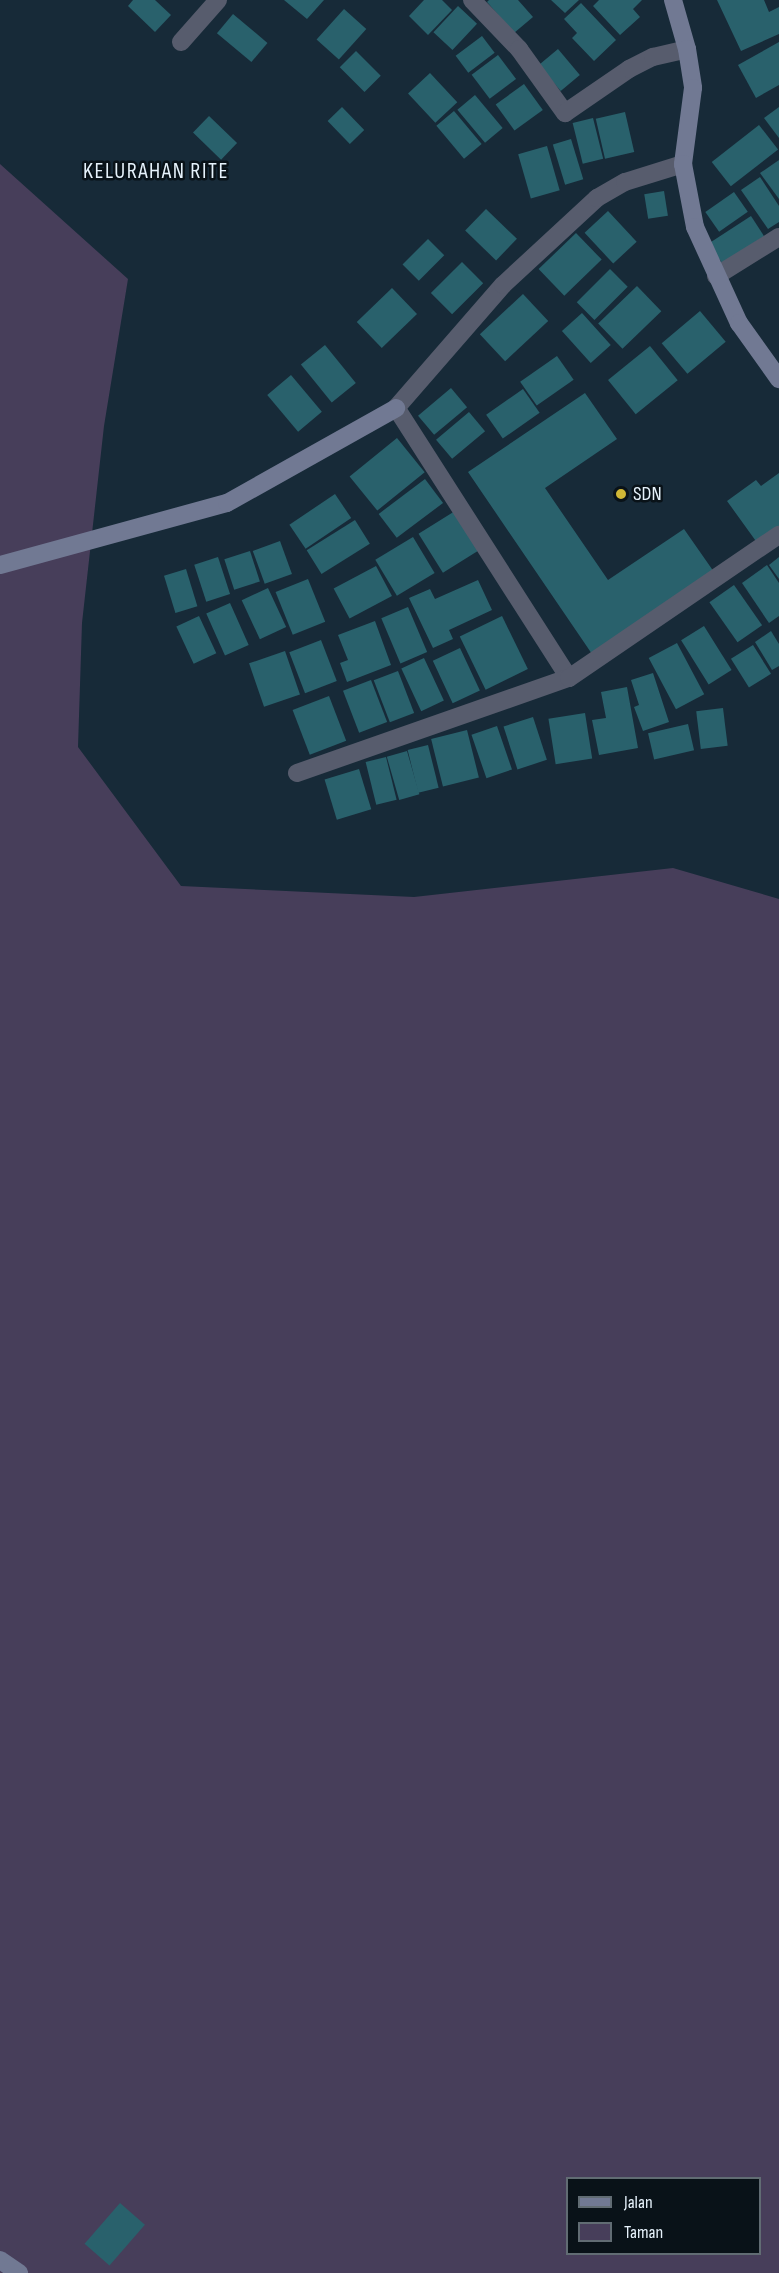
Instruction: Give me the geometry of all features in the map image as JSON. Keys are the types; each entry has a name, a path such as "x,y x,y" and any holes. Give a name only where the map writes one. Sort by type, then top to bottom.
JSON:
{"street":[{"path":"181,42 218,0"},
{"path":"472,0 519,49 565,113 629,69 653,57 687,49"},
{"path":"673,0 687,49 693,88 683,164 695,227 739,323 779,379"},
{"path":"0,565 226,503 396,408 502,285 597,198 625,182 683,164"},
{"path":"716,276 779,237"},
{"path":"396,408 569,678"},
{"path":"297,774 569,678 779,535"},
{"path":"0,2260 19,2273"}],"green space":[{"path":"0,164 128,279 104,426 82,623 78,747 181,886 414,897 673,868 779,899 779,2273 0,2273"}],"building":[{"path":"133,0 155,0 171,15 155,32 128,6"},
{"path":"284,0 324,0 307,19"},
{"path":"424,0 442,0 452,10 428,35 409,16"},
{"path":"489,0 518,0 533,17 514,33 487,2"},
{"path":"551,0 579,0 565,13"},
{"path":"599,0 642,0 633,9 640,17 620,35 593,6"},
{"path":"717,0 764,0 769,12 779,7 779,34 741,51"},
{"path":"581,3 616,40 594,61 572,38 577,33 564,19"},
{"path":"458,6 477,24 452,50 433,32"},
{"path":"344,9 366,29 339,60 317,39"},
{"path":"233,14 267,43 251,62 217,33"},
{"path":"482,36 495,53 468,73 456,56"},
{"path":"779,42 779,85 756,98 738,65"},
{"path":"558,49 580,75 561,91 539,65"},
{"path":"356,51 381,76 364,92 340,67"},
{"path":"498,55 516,79 490,99 472,75"},
{"path":"430,73 457,102 435,123 408,93"},
{"path":"524,84 543,110 514,130 496,105"},
{"path":"475,95 503,128 485,143 457,110"},
{"path":"342,107 364,130 350,144 328,121"},
{"path":"779,107 779,138 764,118"},
{"path":"454,111 482,144 464,159 436,126"},
{"path":"625,112 634,152 605,159 596,119"},
{"path":"209,116 237,143 221,160 193,133"},
{"path":"593,118 603,159 583,164 573,123"},
{"path":"759,125 778,149 731,186 712,162"},
{"path":"571,139 583,179 565,185 553,145"},
{"path":"547,146 560,190 531,198 518,154"},
{"path":"779,160 779,199 760,173"},
{"path":"760,177 779,206 779,222 768,229 741,190"},
{"path":"664,191 668,216 648,219 644,194"},
{"path":"734,192 748,212 719,232 705,212"},
{"path":"486,209 517,239 496,260 465,231"},
{"path":"608,211 637,242 613,264 585,233"},
{"path":"751,216 764,236 722,263 709,243"},
{"path":"576,233 602,260 564,296 539,269"},
{"path":"428,239 444,255 419,281 403,264"},
{"path":"462,262 483,283 452,314 431,293"},
{"path":"610,269 628,287 594,320 577,302"},
{"path":"637,286 661,311 622,349 598,324"},
{"path":"392,288 417,314 382,348 357,322"},
{"path":"523,294 548,321 505,361 480,334"},
{"path":"700,311 726,342 687,374 662,343"},
{"path":"582,313 611,345 591,363 562,331"},
{"path":"325,345 356,383 332,403 301,365"},
{"path":"650,346 678,380 636,414 608,380"},
{"path":"557,356 574,380 537,406 520,382"},
{"path":"291,375 322,412 298,432 267,395"},
{"path":"451,388 467,407 434,435 418,416"},
{"path":"523,389 540,413 503,439 486,415"},
{"path":"585,393 617,439 545,488 608,580 684,529 714,572 592,654 468,472"},
{"path":"469,412 485,431 452,459 436,440"},
{"path":"397,438 425,472 377,511 350,476"},
{"path":"779,473 779,529 758,544 727,501 756,480 761,486"},
{"path":"425,479 443,503 397,538 379,514"},
{"path":"335,494 351,518 306,549 289,525"},
{"path":"455,511 479,550 443,573 419,534"},
{"path":"355,520 370,544 321,574 307,550"},
{"path":"413,537 435,573 397,596 375,560"},
{"path":"280,541 292,574 265,584 253,551"},
{"path":"250,551 260,581 234,590 224,559"},
{"path":"218,557 230,594 206,602 194,565"},
{"path":"779,557 779,579 769,565"},
{"path":"767,565 779,583 779,616 769,623 742,583"},
{"path":"376,566 392,596 350,619 334,589"},
{"path":"186,569 197,606 175,613 164,576"},
{"path":"308,579 325,622 293,635 276,592"},
{"path":"478,580 492,610 449,630 453,639 433,648 409,598 430,589 435,599"},
{"path":"734,585 762,625 738,642 709,602"},
{"path":"268,588 286,627 260,639 242,600"},
{"path":"230,603 249,645 225,656 206,614"},
{"path":"408,607 427,652 400,663 381,618"},
{"path":"199,616 216,653 194,664 176,627"},
{"path":"502,616 528,669 486,690 460,637"},
{"path":"375,621 391,665 347,682 340,663 348,660 338,635"},
{"path":"704,626 732,670 709,684 681,640"},
{"path":"771,631 779,644 779,666 772,670 755,642"},
{"path":"321,640 337,681 305,693 289,652"},
{"path":"677,643 704,694 676,709 649,658"},
{"path":"753,645 771,674 749,688 731,659"},
{"path":"460,648 480,691 453,703 433,661"},
{"path":"285,651 300,694 264,707 249,663"},
{"path":"424,658 444,701 421,711 401,669"},
{"path":"398,671 414,713 390,722 374,680"},
{"path":"653,673 669,722 643,731 634,707 639,705 631,680"},
{"path":"371,680 387,722 359,733 343,691"},
{"path":"627,687 638,748 599,755 592,720 606,718 601,692"},
{"path":"329,696 346,741 310,755 293,710"},
{"path":"723,708 728,746 701,749 696,711"},
{"path":"585,713 592,758 556,764 548,719"},
{"path":"533,717 547,760 517,769 504,727"},
{"path":"688,724 694,750 654,760 648,733"},
{"path":"497,726 512,769 486,778 471,735"},
{"path":"467,730 479,778 443,786 431,739"},
{"path":"428,745 439,788 418,793 408,750"},
{"path":"407,751 419,794 399,800 387,757"},
{"path":"386,757 397,800 376,805 366,762"},
{"path":"359,769 371,809 337,820 325,780"},
{"path":"120,2203 145,2225 109,2265 85,2244"}],"place":[{"name":"SDN","path":"621,494"}],"district":[{"name":"KELURAHAN RITE","path":"156,172"}]}
